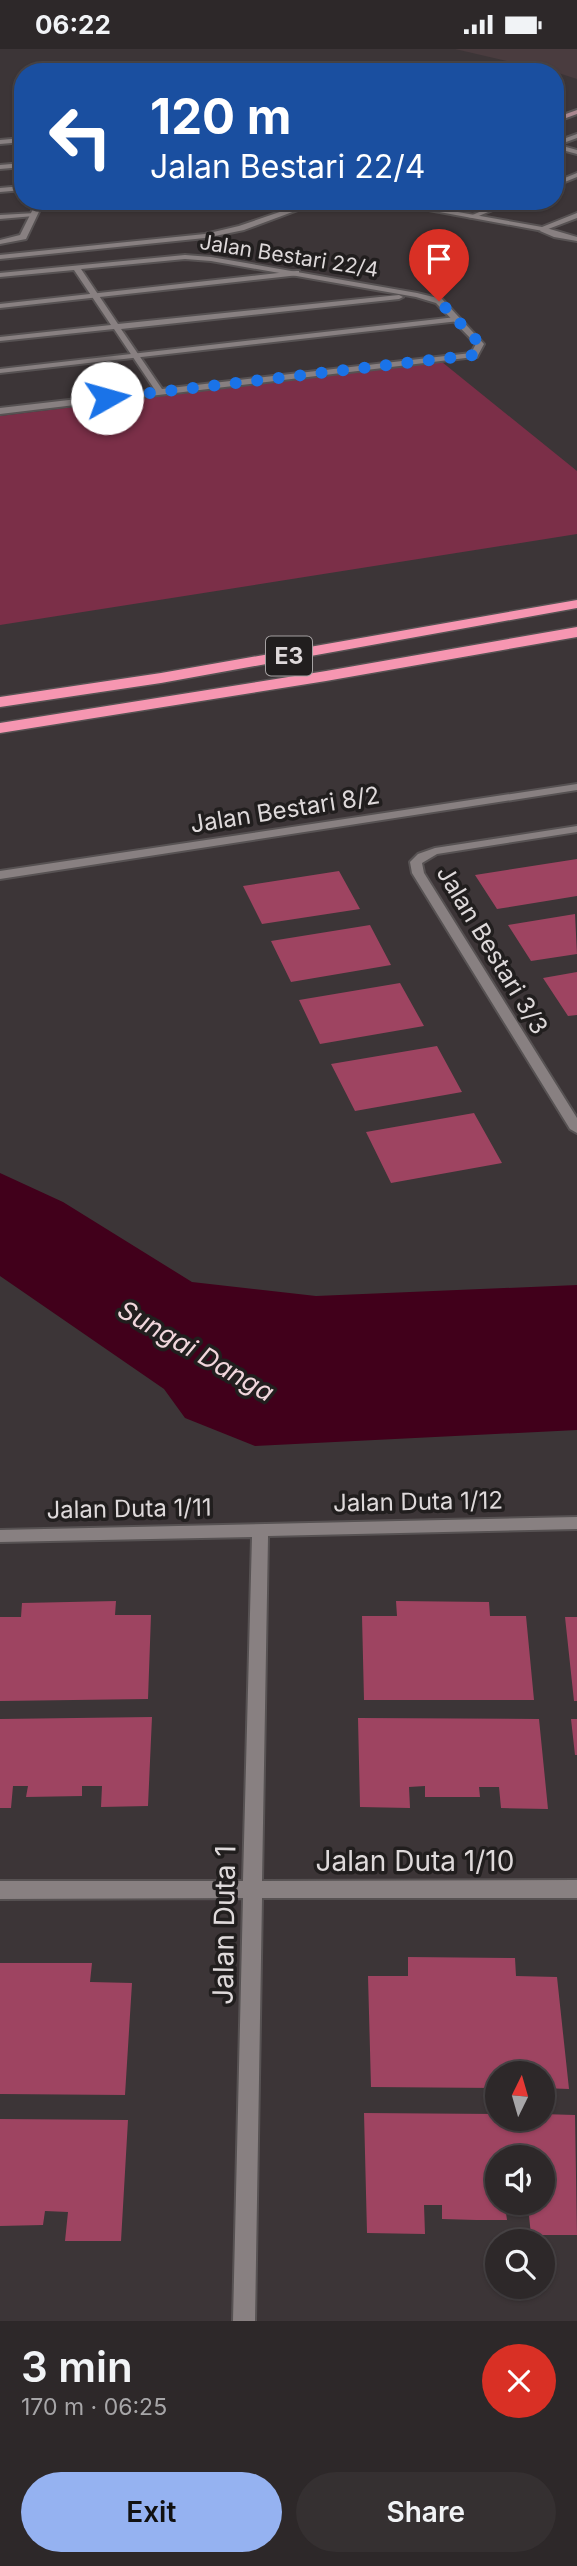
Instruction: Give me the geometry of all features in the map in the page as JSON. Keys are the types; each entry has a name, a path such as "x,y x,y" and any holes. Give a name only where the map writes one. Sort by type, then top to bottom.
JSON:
{"highway":[{"name":"E3","path":"0,702 174,676 577,604"},
{"name":"E3","path":"0,728 577,632"}],"street":[{"path":"0,242 23,237 36,210"},
{"path":"0,257 205,236 242,228 293,210"},
{"path":"436,210 542,229 577,239"},
{"path":"472,217 489,210"},
{"path":"0,217 34,214"},
{"path":"542,229 577,215"},
{"name":"Jalan Bestari 22/4","path":"0,275 185,257 296,273 439,301 480,344 474,355 160,392"},
{"path":"0,411 160,392 76,268"},
{"path":"0,306 296,273"},
{"path":"0,339 417,295"},
{"path":"0,370 456,319"},
{"name":"Jalan Bestari 8/2","path":"0,875 577,787"},
{"name":"Jalan Bestari 3/3","path":"577,829 435,851 422,856 416,862 418,873 577,1129"},
{"name":"Jalan Duta 1/12","path":"260,1531 577,1523"},
{"name":"Jalan Duta 1/11","path":"0,1536 260,1531"},
{"name":"Jalan Duta 1","path":"244,2321 260,1531"},
{"name":"Jalan Duta 1/10","path":"0,1890 577,1889"}],"shaded area":[{"path":"455,49 577,49 577,79 564,75 564,63 516,63"},
{"path":"442,362 577,471 577,534 0,625 0,416"}],"water":[{"name":"Sungai Danga","path":"0,1173 63,1202 192,1282 316,1296 577,1285 577,1430 255,1446 185,1418 164,1389 0,1276"}],"building":[{"path":"577,859 577,896 497,909 475,875"},
{"path":"339,871 360,909 262,924 243,886"},
{"path":"575,914 577,954 531,961 508,925"},
{"path":"370,925 391,965 291,982 271,941"},
{"path":"577,972 577,1015 568,1016 543,978"},
{"path":"400,983 424,1026 320,1044 299,1000"},
{"path":"437,1046 462,1092 355,1111 331,1064"},
{"path":"474,1113 502,1163 391,1183 366,1132"},
{"path":"116,1601 115,1615 151,1615 148,1699 0,1701 0,1617 21,1617 22,1603"},
{"path":"396,1601 489,1602 490,1616 526,1616 534,1700 364,1700 362,1616 397,1616"},
{"path":"565,1617 577,1617 577,1701 574,1701"},
{"path":"152,1717 148,1806 101,1807 102,1786 82,1786 82,1796 26,1797 28,1786 13,1786 11,1808 0,1808 0,1719"},
{"path":"358,1718 539,1719 548,1809 501,1808 499,1787 479,1787 480,1797 425,1797 425,1786 409,1787 410,1808 360,1807"},
{"path":"571,1719 577,1719 577,1755 575,1755"},
{"path":"408,1957 515,1958 516,1976 557,1977 569,2089 555,2088 555,2061 485,2061 485,2088 371,2087 368,1976 408,1976"},
{"path":"0,1963 92,1963 90,1982 132,1983 125,2095 0,2094"},
{"path":"364,2113 485,2114 485,2131 555,2131 555,2114 575,2115 577,2235 555,2235 555,2229 530,2229 529,2215 555,2215 555,2145 485,2145 485,2215 506,2215 507,2220 442,2219 442,2205 424,2205 425,2234 367,2233"},
{"path":"0,2119 128,2120 121,2241 65,2241 68,2212 45,2211 43,2225 0,2226"}],"route":[{"path":"107,398 474,355 480,344 439,301"}]}
